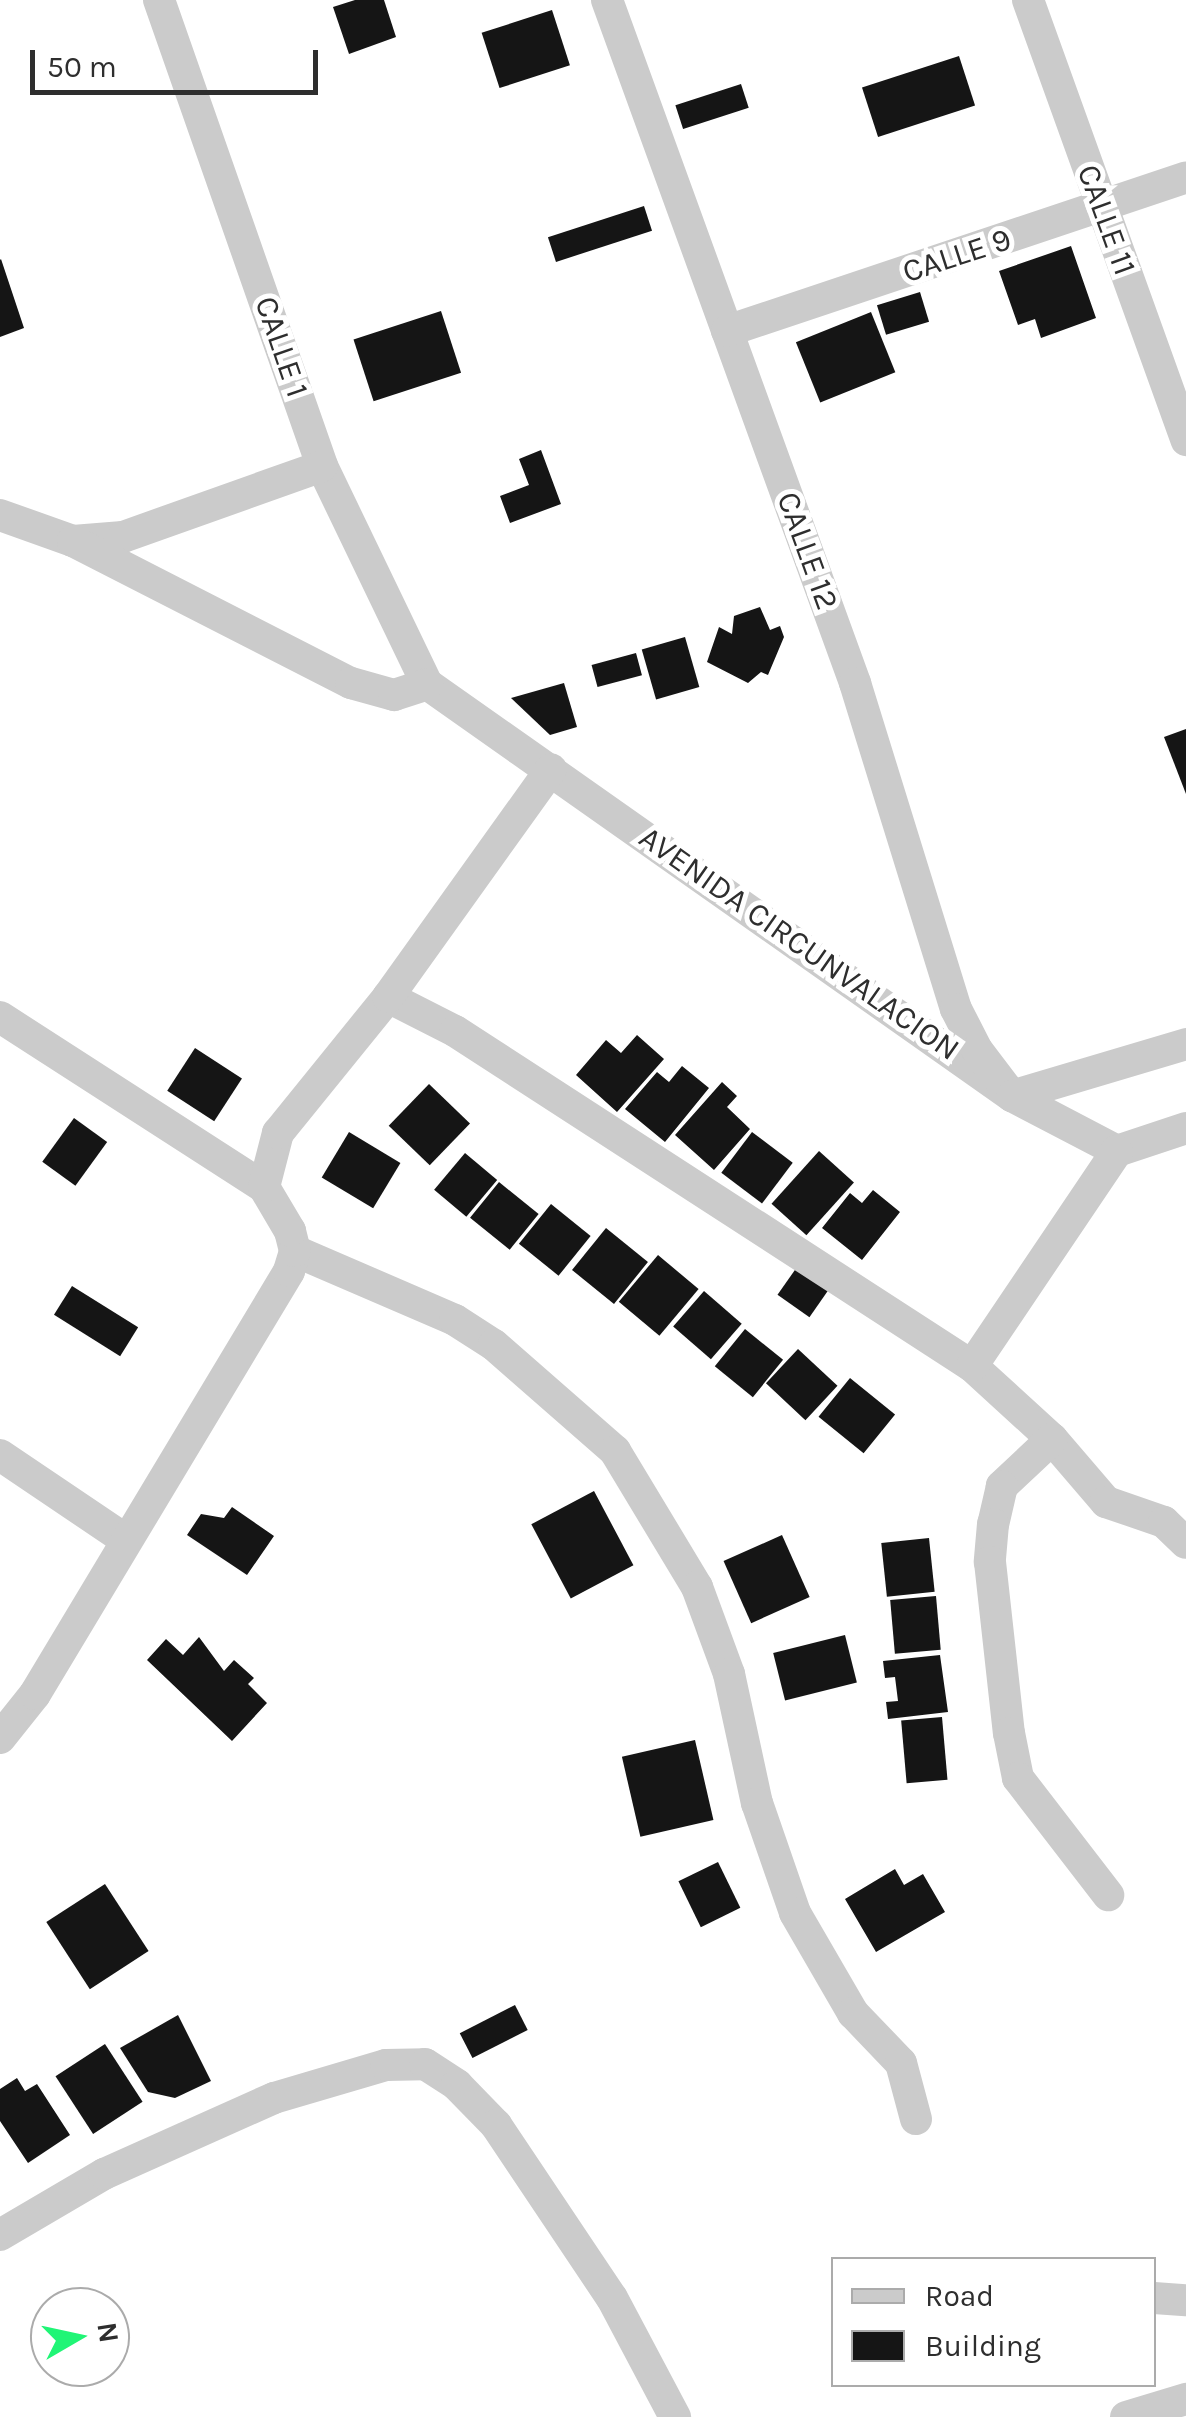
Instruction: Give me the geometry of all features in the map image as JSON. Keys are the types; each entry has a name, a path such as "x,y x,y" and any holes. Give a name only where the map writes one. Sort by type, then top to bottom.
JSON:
{"street":[{"name":"CALLE 1","path":"159,0 322,466 427,684"},
{"name":"CALLE 12","path":"607,0 855,683 956,1009 1012,1096"},
{"name":"CALLE 11","path":"1028,0 1186,440"},
{"name":"CALLE 9","path":"727,331 1102,210 1186,176"},
{"path":"73,541 123,537 322,466"},
{"path":"0,514 73,541 351,682 394,694 427,684"},
{"name":"AVENIDA CIRCUNVALACION","path":"427,684 1012,1096 1117,1151"},
{"path":"264,1187 278,1132 388,997 551,769"},
{"path":"388,997 455,1031 972,1366 1052,1439 1106,1502 1164,1522 1186,1542"},
{"path":"0,1017 264,1187 295,1251 456,1320 494,1345 615,1451 697,1587 730,1674 757,1803 795,1913 853,2013 901,2063 916,2119"},
{"path":"1012,1096 1186,1044"},
{"path":"972,1366 1117,1151 1186,1128"},
{"path":"0,1738 35,1694 281,1286 295,1251"},
{"path":"1052,1439 1002,1486 993,1524 990,1562 1009,1734 1018,1778 1108,1895"},
{"path":"0,1455 126,1540"},
{"path":"0,2235 104,2174 274,2098 386,2066 424,2064 457,2086 496,2126 612,2298 675,2417"},
{"path":"1156,2298 1186,2300"},
{"path":"1126,2417 1186,2399"}],"building":[{"path":"355,0 384,0 396,37 349,54 333,7"},
{"path":"552,10 570,65 500,88 482,33"},
{"path":"959,56 975,105 878,137 862,88"},
{"path":"741,84 749,108 683,129 675,105"},
{"path":"644,206 652,231 556,262 548,237"},
{"path":"1071,246 1096,318 1041,338 1035,319 1018,325 999,271"},
{"path":"0,260 24,328 0,337"},
{"path":"920,292 929,322 886,335 877,305"},
{"path":"441,311 461,373 374,401 354,339"},
{"path":"871,312 895,372 820,403 796,342"},
{"path":"541,450 561,504 510,523 500,496 529,485 519,459"},
{"path":"760,607 770,630 780,626 784,637 768,675 761,672 748,683 707,662 719,627 732,634 734,616"},
{"path":"685,637 699,687 656,699 642,649"},
{"path":"636,653 642,675 598,687 592,665"},
{"path":"564,683 577,727 550,735 511,698"},
{"path":"1186,729 1186,794 1164,737"},
{"path":"637,1035 664,1059 617,1112 576,1075 606,1040 621,1053"},
{"path":"195,1048 242,1078 214,1121 167,1091"},
{"path":"682,1066 709,1088 665,1142 625,1109 657,1072 669,1082"},
{"path":"722,1082 737,1096 727,1107 750,1129 714,1170 675,1135"},
{"path":"429,1084 470,1124 430,1165 389,1126"},
{"path":"74,1118 107,1142 75,1186 42,1162"},
{"path":"349,1132 400,1163 373,1208 322,1177"},
{"path":"752,1132 793,1163 762,1203 721,1173"},
{"path":"819,1151 854,1182 806,1235 771,1204"},
{"path":"465,1153 497,1180 466,1217 434,1190"},
{"path":"499,1182 539,1214 510,1250 470,1218"},
{"path":"873,1190 900,1212 862,1260 822,1228 850,1193 862,1203"},
{"path":"551,1204 591,1236 559,1276 519,1244"},
{"path":"606,1228 648,1262 614,1304 572,1270"},
{"path":"658,1255 699,1289 659,1336 619,1302"},
{"path":"797,1267 829,1289 809,1317 777,1295"},
{"path":"72,1286 138,1327 120,1356 54,1315"},
{"path":"704,1291 742,1324 711,1359 673,1326"},
{"path":"745,1329 783,1360 753,1397 715,1366"},
{"path":"798,1349 837,1386 805,1420 766,1383"},
{"path":"850,1378 895,1415 864,1453 819,1417"},
{"path":"594,1491 633,1565 571,1599 531,1524"},
{"path":"232,1507 274,1536 247,1575 187,1535 201,1514 224,1518"},
{"path":"782,1535 810,1597 751,1623 724,1561"},
{"path":"929,1538 935,1592 887,1597 881,1543"},
{"path":"936,1596 941,1650 895,1654 890,1600"},
{"path":"845,1635 857,1683 785,1700 773,1653"},
{"path":"199,1637 224,1671 234,1660 254,1678 248,1684 267,1703 232,1741 147,1660 166,1639 183,1655"},
{"path":"940,1655 948,1712 888,1719 886,1702 898,1701 895,1677 885,1678 883,1661"},
{"path":"942,1717 947,1780 907,1783 901,1721"},
{"path":"695,1740 713,1820 640,1837 622,1757"},
{"path":"718,1862 740,1908 701,1927 678,1881"},
{"path":"895,1869 904,1885 923,1874 945,1912 876,1952 845,1899"},
{"path":"105,1884 149,1951 90,1989 46,1922"},
{"path":"515,2005 528,2030 472,2058 460,2033"},
{"path":"178,2015 211,2081 175,2098 148,2092 120,2048"},
{"path":"105,2044 143,2102 93,2134 56,2076"},
{"path":"17,2078 25,2091 37,2084 70,2135 28,2163 0,2121 0,2089"}]}
